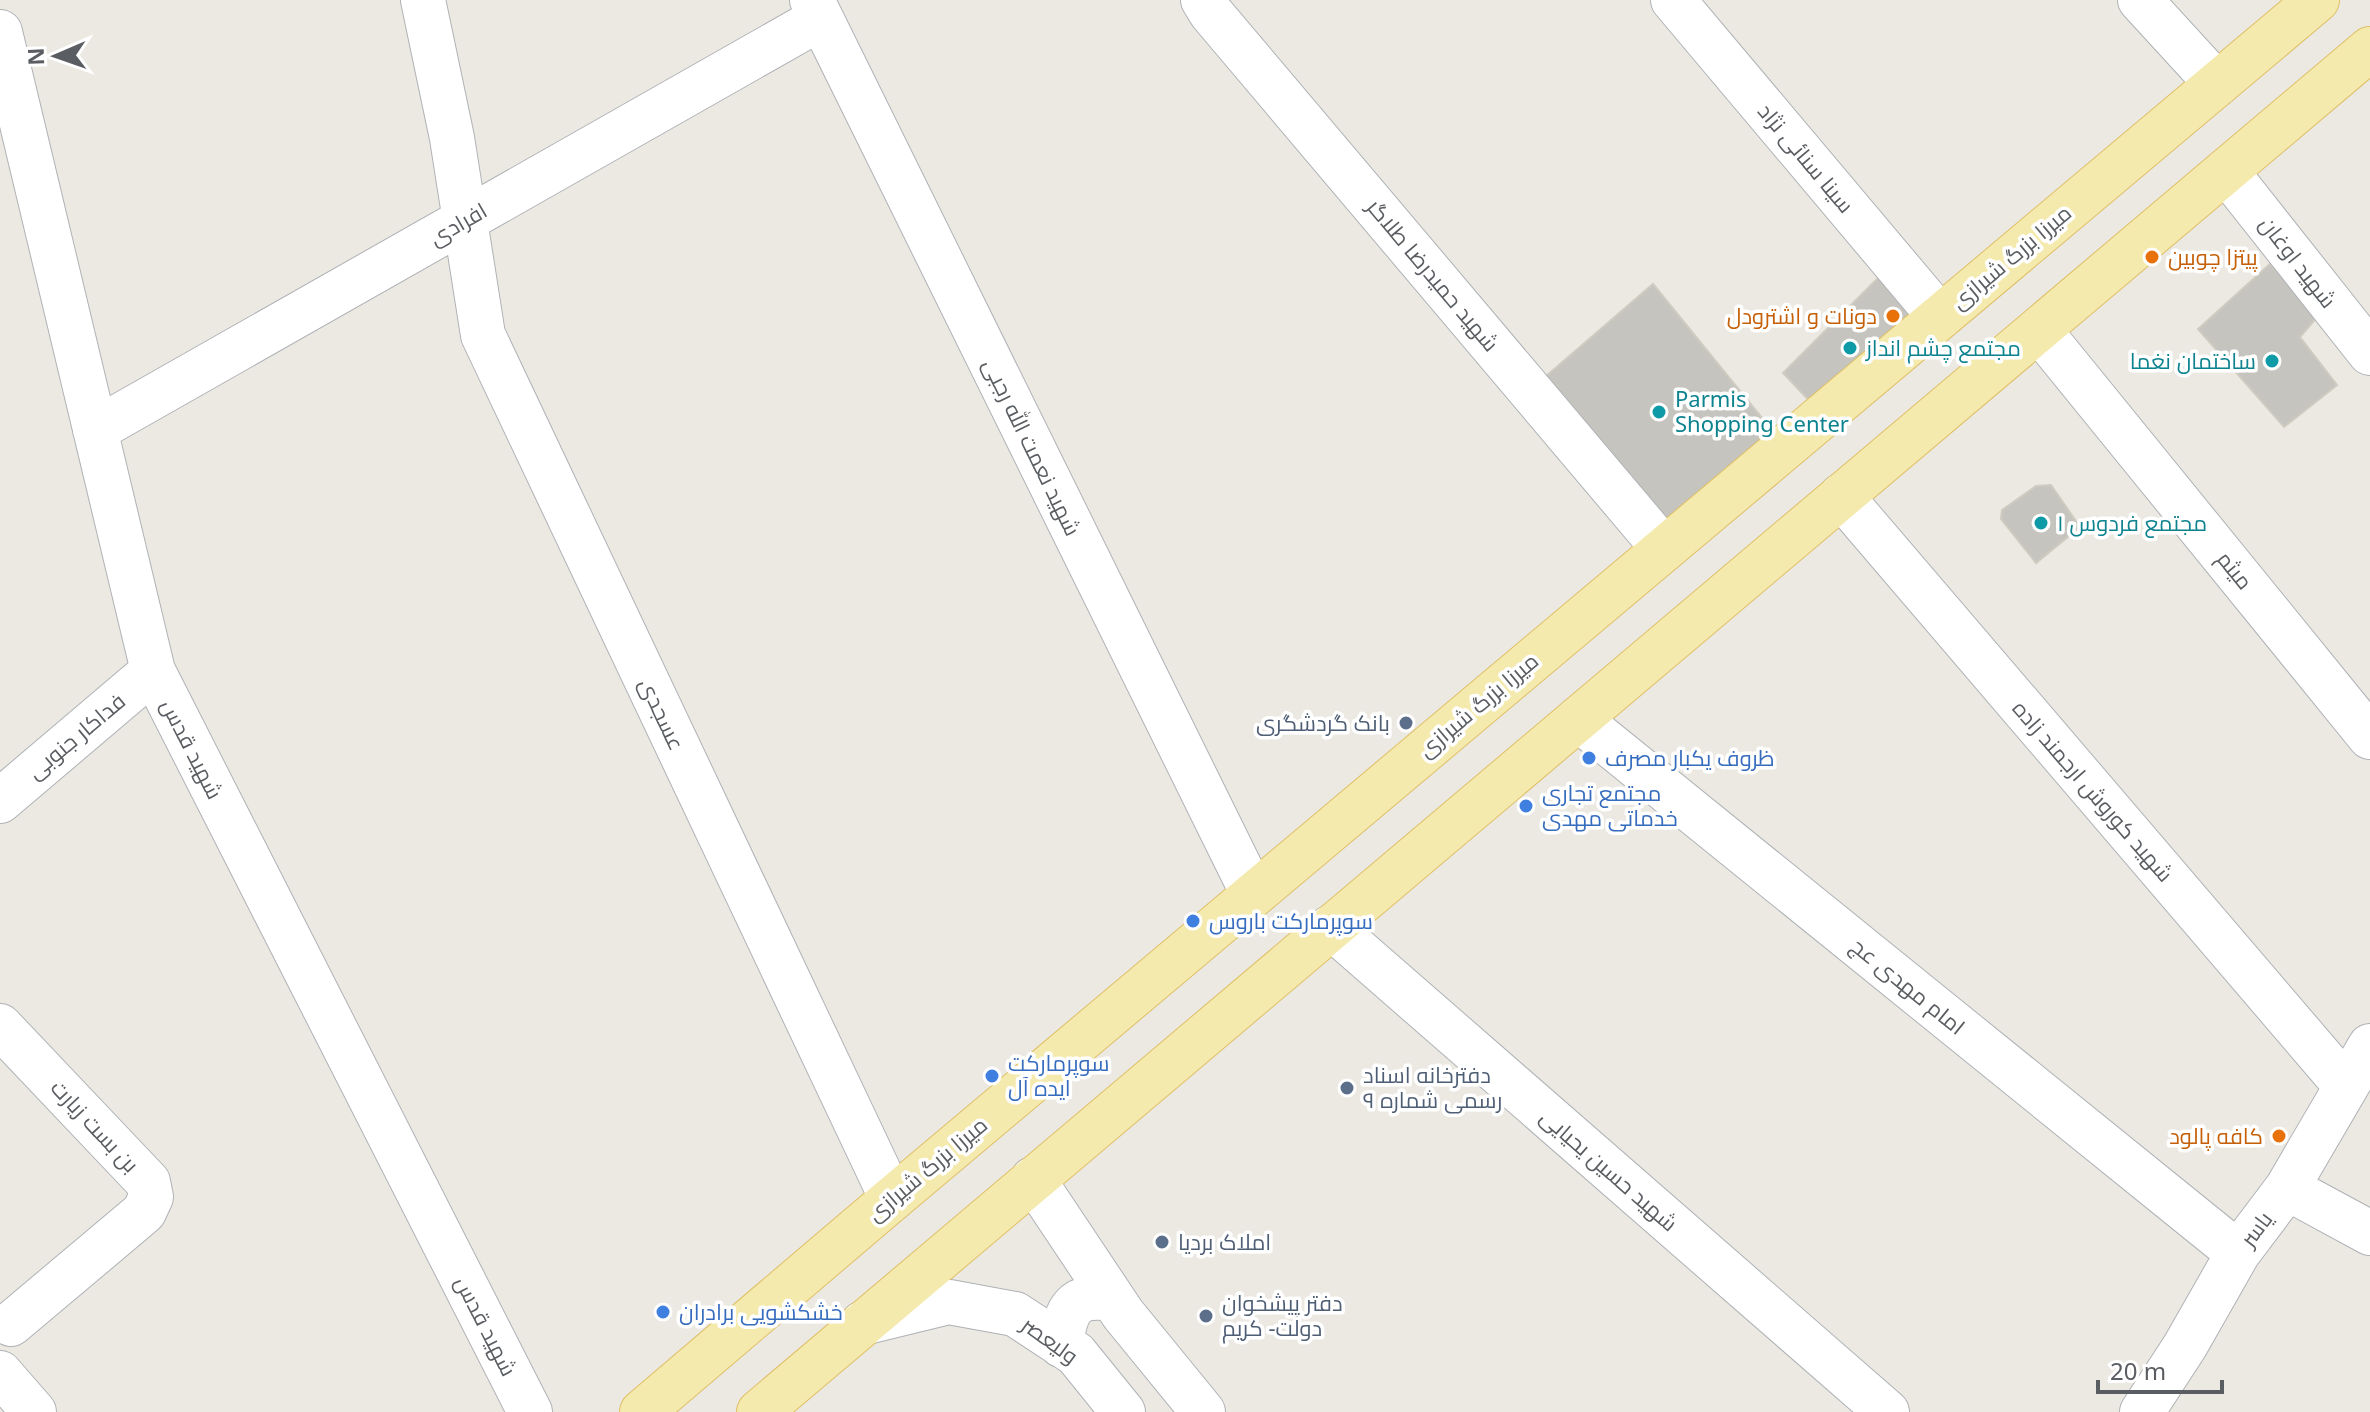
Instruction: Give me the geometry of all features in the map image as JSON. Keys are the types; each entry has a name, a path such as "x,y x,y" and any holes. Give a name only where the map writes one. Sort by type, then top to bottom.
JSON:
{"main road":[{"name":"میرزا بزرگ شیرازی","path":"642,1412 2317,0"},
{"path":"761,1411 2370,49"}],"street":[{"name":"عسجدی","path":"423,0 452,138 483,335 892,1199"},
{"name":"شهید حمیدرضا طلاگر","path":"1203,0 1664,549"},
{"name":"سینا سنائی نژاد","path":"1673,0 1940,317"},
{"path":"2140,0 2217,84"},
{"name":"افرادی","path":"95,430 464,221 816,9"},
{"name":"شهید نعمت الله رجبی","path":"816,9 1253,894"},
{"name":"شهید قدس","path":"0,32 153,671 530,1412"},
{"name":"شهید اوغان","path":"2226,171 2370,353"},
{"name":"میثم","path":"2039,330 2370,737"},
{"name":"شهید کوروش ارجمند زاده","path":"1841,496 2345,1085"},
{"name":"فداکار جنوبی","path":"0,801 153,671"},
{"name":"امام مهدی عج","path":"1578,719 2238,1253"},
{"name":"شهید حسین یحیایی","path":"1331,927 1887,1412"},
{"name":"بن بست زیارت","path":"0,1026 148,1182 151,1197 144,1212 11,1324"},
{"name":"یاسر","path":"2144,1411 2238,1253 2287,1188 2370,1046"},
{"path":"1033,1179 1113,1299 1203,1412"},
{"path":"2287,1188 2370,1233"},
{"path":"1061,1345 1065,1318 1073,1304 1093,1296 1113,1299"},
{"name":"ولیعصر","path":"863,1323 949,1302 1015,1314 1076,1354 1123,1412"},
{"path":"0,1373 34,1412"}],"building":[{"name":"ساختمان نغما","path":"2270,264 2318,316 2300,337 2337,385 2284,427 2198,329"},
{"name":"مجتمع چشم انداز","path":"1882,274 1923,323 1818,410 1783,373"},
{"name":"Parmis Shopping Center","path":"1653,284 1780,440 1664,536 1538,383"},
{"name":"مجتمع فردوس ۱","path":"2051,485 2080,527 2036,563 2001,519 2002,510 2036,486"}],"place":[{"name":"پیتزا چوبین","path":"2152,257"},
{"name":"دونات و اشترودل","path":"1893,316"},
{"name":"مجتمع چشم انداز","path":"1850,348"},
{"name":"ساختمان نغما","path":"2272,361"},
{"name":"Parmis Shopping Center","path":"1659,412"},
{"name":"مجتمع فردوس ۱","path":"2041,523"},
{"name":"بانک گردشگری","path":"1406,723"},
{"name":"ظروف یکبار مصرف","path":"1589,758"},
{"name":"مجتمع تجاری خدماتی مهدی","path":"1526,806"},
{"name":"سوپرمارکت باروس","path":"1193,921"},
{"name":"سوپرمارکت ایده آل","path":"992,1076"},
{"name":"دفترخانه اسناد رسمی شماره ۹","path":"1347,1088"},
{"name":"کافه پالود","path":"2279,1136"},
{"name":"املاک بردیا","path":"1162,1242"},
{"name":"خشکشویی برادران","path":"663,1312"},
{"name":"دفتر پیشخوان دولت- کریم","path":"1206,1316"}]}
